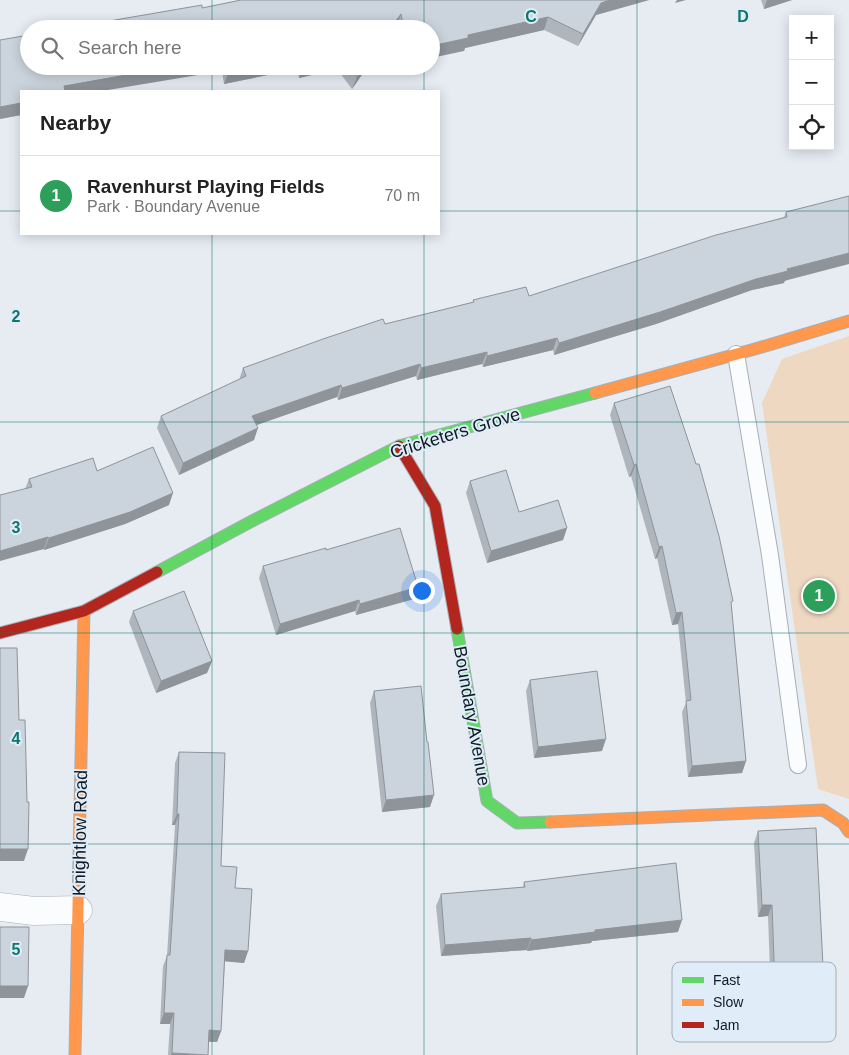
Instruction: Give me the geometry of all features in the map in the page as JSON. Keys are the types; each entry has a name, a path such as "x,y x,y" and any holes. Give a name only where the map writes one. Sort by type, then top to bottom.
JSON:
{"street":[{"name":"Cricketers Grove","path":"0,634 84,611 254,520 399,446 849,322"},
{"name":"Boundary Avenue","path":"399,446 435,506 487,801 517,823 823,810 843,823 849,832"},
{"name":"Knightlow Road","path":"75,1055 84,611"},
{"path":"0,907 34,911 78,910"}],"lane":[{"path":"736,354 770,555 798,765"}],"shaded area":[{"path":"849,336 849,799 818,789 762,403 782,359"}],"building":[{"path":"241,0 610,0 601,3 583,34 548,17 468,35 468,38 440,44 440,20 402,20 401,14 397,20 115,20 202,5 202,8"},
{"path":"20,37 20,75 126,75 64,86 65,90 20,90 20,103 0,107 0,40"},
{"path":"849,196 849,253 787,269 788,271 756,279 660,312 559,343 557,338 487,356 487,352 421,368 420,364 342,388 341,385 252,416 258,428 183,463 161,416 246,376 243,368 383,319 385,324 526,287 529,296 716,235 787,217 786,212"},
{"path":"670,386 696,464 699,464 719,536 733,601 731,602 746,761 692,766 686,701 691,700 682,612 676,613 662,546 659,547 636,464 634,465 614,403"},
{"path":"153,447 173,493 130,512 49,538 0,551 0,495 32,487 29,479 93,458 97,471"},
{"path":"506,470 519,512 558,500 567,528 491,551 470,481"},
{"path":"400,528 418,587 360,604 359,600 280,624 263,566"},
{"path":"184,591 212,661 161,681 133,611"},
{"path":"0,648 17,648 19,720 25,720 27,802 29,802 28,849 0,849"},
{"path":"597,671 606,739 538,747 530,680"},
{"path":"421,686 434,795 386,800 374,691"},
{"path":"179,752 225,753 221,866 237,867 235,888 252,889 248,951 225,950 221,1031 209,1030 208,1055 172,1053 174,1013 164,1013 167,955 170,955 179,814 177,814"},
{"path":"816,828 823,962 774,962 772,905 762,905 758,831"},
{"path":"676,863 682,920 595,930 595,932 531,940 531,938 445,945 441,894 525,887 524,882"},
{"path":"0,927 29,927 28,986 0,986"}],"traffic: fast":[{"path":"157,572 399,446 595,393"},
{"path":"457,629 487,801 517,823 550,822"}],"traffic: slow":[{"path":"595,393 849,321"},
{"path":"75,1055 84,611"},
{"path":"550,822 823,810 843,823 849,832"}],"traffic: jam":[{"path":"399,446 435,506 457,629"},
{"path":"0,633 84,611 157,572"}],"place":[{"name":"Ravenhurst Playing Fields","path":"819,596"}]}
